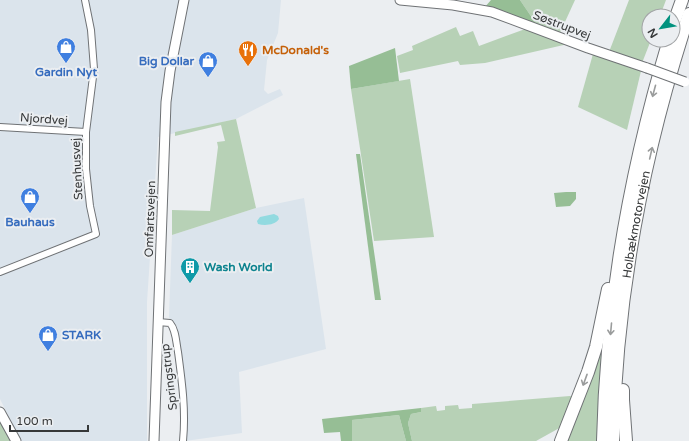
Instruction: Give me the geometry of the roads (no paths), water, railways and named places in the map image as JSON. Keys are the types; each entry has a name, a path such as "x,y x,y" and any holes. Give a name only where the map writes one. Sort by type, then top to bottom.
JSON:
{"highway":[{"name":"Holbækmotorvejen","path":"613,441 629,234 648,167 671,72 689,14"},
{"name":"Holbækmotorvejen","path":"603,441 611,327 629,234 647,118 667,48"},
{"path":"562,441 596,347 614,260 629,234"},
{"path":"626,441 623,400 629,234"}],"main road":[{"name":"Omfartsvejen","path":"154,441 166,102 170,71 184,0"},
{"name":"Søstrupvej","path":"400,0 453,5 505,15 588,48 687,83"},
{"path":"0,412 16,441"}],"street":[{"name":"Stenhusvej","path":"0,272 96,234 87,188 86,132 93,82 94,62 91,30 85,0"},
{"name":"Njordvej","path":"0,127 86,132"},
{"name":"Springstrup","path":"158,322 170,322 174,332 183,386 185,417 183,441"}],"water":[{"path":"274,214 278,216 279,219 275,223 267,225 258,224 257,221 260,217"}],"place":[{"name":"Gardin Nyt","path":"66,64"},
{"name":"McDonald's","path":"248,67"},
{"name":"Big Dollar","path":"208,78"},
{"name":"Bauhaus","path":"30,214"},
{"name":"Wash World","path":"190,284"},
{"name":"STARK","path":"48,352"}]}
